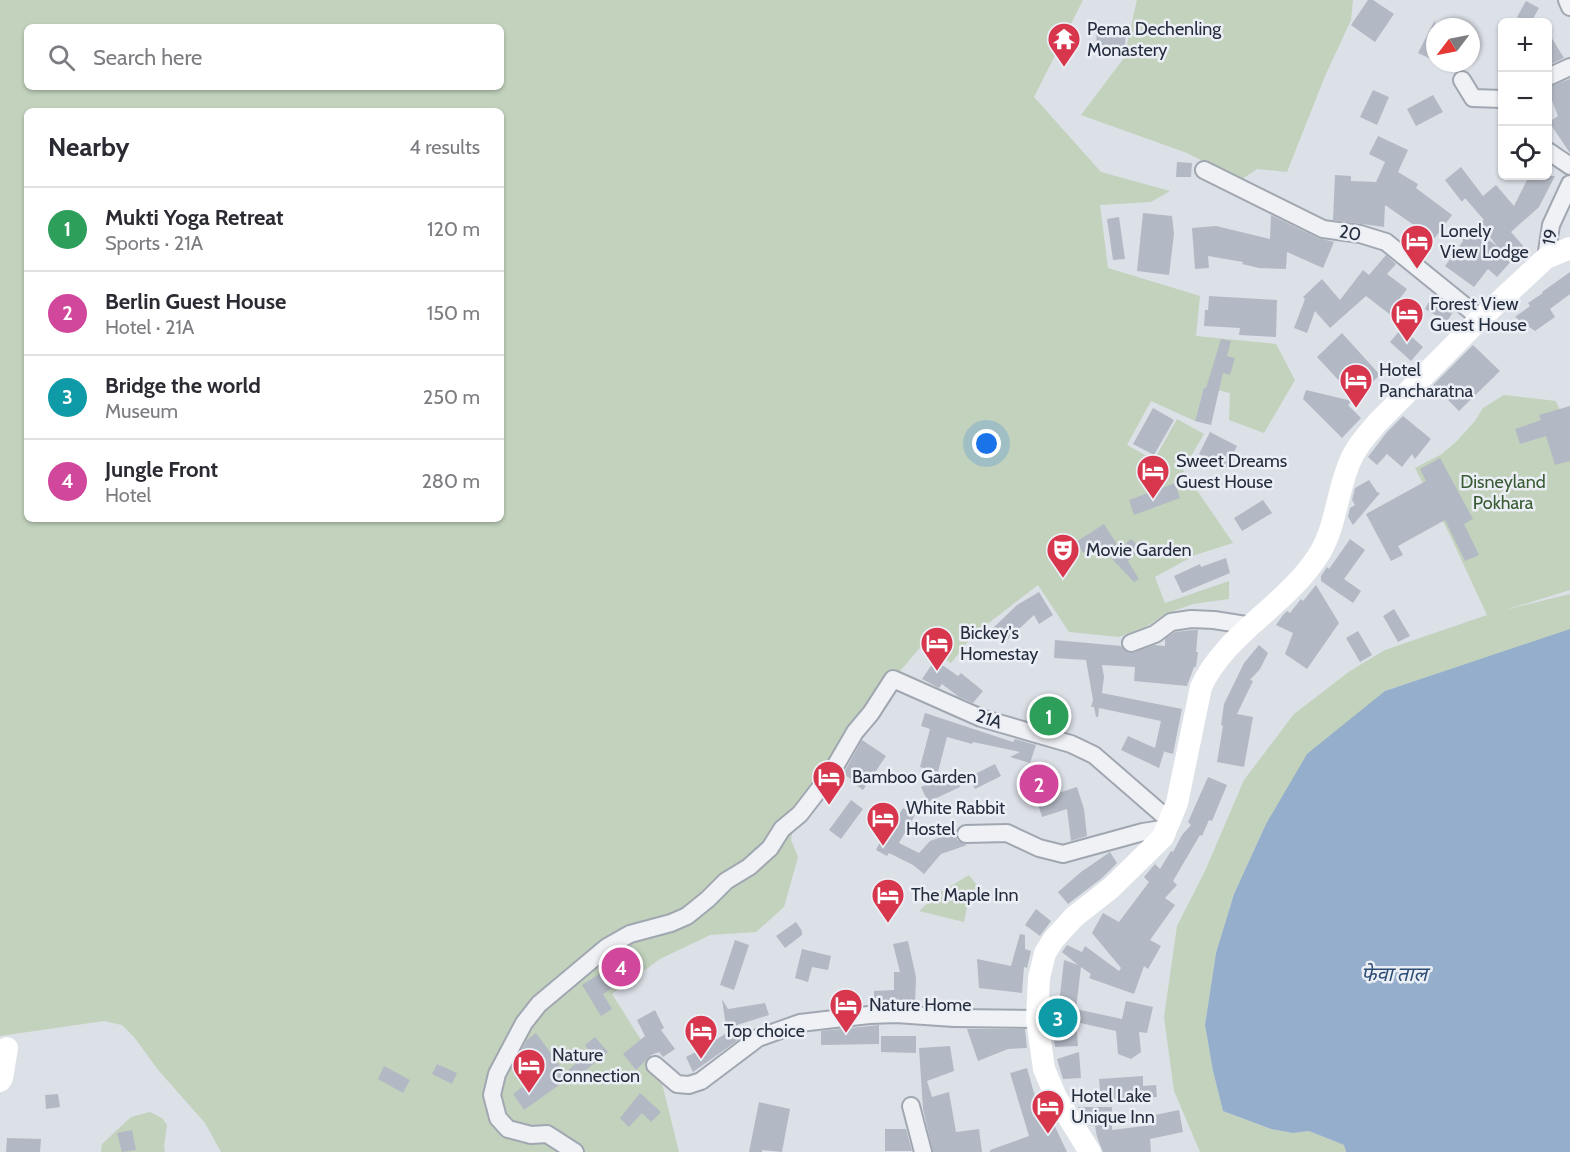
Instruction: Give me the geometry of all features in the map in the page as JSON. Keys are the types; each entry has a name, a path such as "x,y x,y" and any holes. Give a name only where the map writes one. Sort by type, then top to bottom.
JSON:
{"main road":[{"path":"1090,1152 1050,1085 1042,1060 1036,1019 1039,978 1045,953 1074,917 1111,888 1163,837 1177,803 1201,687 1215,661 1226,648 1291,590 1320,552 1332,527 1348,466 1363,440 1377,423 1481,319 1546,258 1570,248"},
{"path":"0,1081 7,1048"}],"street":[{"path":"1568,0 1570,7"},
{"path":"1552,75 1570,66"},
{"path":"1462,80 1473,98 1498,99"},
{"path":"1552,154 1570,166"},
{"name":"20","path":"1204,170 1323,229 1360,234 1386,242 1481,319"},
{"name":"19","path":"1546,258 1551,225 1570,184"},
{"path":"1131,643 1155,634 1171,622 1191,619 1252,626"},
{"name":"21A","path":"575,1152 547,1134 531,1135 508,1129 498,1118 492,1095 497,1074 524,1023 539,1004 607,947 630,934 671,923 687,915 726,881 749,867 770,848 782,829 800,814 830,775 855,732 871,713 893,679 981,718 1071,744 1094,755 1169,825"},
{"path":"966,834 1007,833 1040,848 1063,854 1169,825"},
{"path":"655,1065 677,1084 689,1085 701,1082 758,1038 800,1023 896,1014 954,1018 1036,1019"},
{"path":"911,1106 923,1152"}],"green space":[{"path":"0,0 1083,0 1034,97 1101,172 1170,191 1151,202 1100,205 1108,268 1200,296 1196,336 1276,344 1295,380 1264,433 1229,420 1230,393 1204,387 1195,421 1151,401 1127,445 1154,460 1177,419 1204,434 1183,470 1233,543 1195,555 1155,577 1165,603 1229,581 1229,599 1193,604 1165,614 1146,627 1119,637 1069,632 1038,585 973,635 951,663 923,644 848,733 796,811 791,840 798,857 784,907 756,932 710,935 660,959 612,994 658,1067 679,1152 221,1152 205,1123 159,1071 134,1037 122,1025 104,1021 0,1036"},
{"path":"1137,0 1353,0 1351,20 1325,76 1287,172 1257,169 1241,180 1187,153 1081,115 1124,58"},
{"name":"Disneyland Pokhara","path":"1504,395 1556,401 1570,433 1570,590 1505,610 1570,594 1570,630 1385,691 1266,824 1234,894 1216,953 1205,1025 1213,1071 1223,1111 1271,1129 1293,1133 1309,1131 1344,1145 1346,1152 1200,1152 1174,1091 1164,1017 1177,926 1205,871 1244,780 1294,714 1350,671 1385,650 1487,615 1449,533 1415,468 1442,454 1475,421 1483,408"},
{"path":"969,875 979,888 968,902 964,922 919,911 939,893"},
{"path":"150,1112 162,1118 167,1125 165,1152 101,1152 102,1144 131,1117"}],"water":[{"name":"फेवा ताल","path":"1570,629 1570,1152 1346,1152 1344,1145 1309,1131 1293,1133 1271,1129 1223,1111 1205,1025 1216,953 1234,894 1266,824 1307,754 1385,691"}],"building":[{"path":"1368,0 1373,0 1394,14 1375,42 1351,25"},
{"path":"1526,1 1539,8 1533,18 1517,17"},
{"path":"1097,25 1126,27 1125,47 1096,45"},
{"path":"1426,37 1426,57 1418,53"},
{"path":"1552,38 1564,58 1552,64"},
{"path":"1570,79 1570,153 1552,126 1552,120 1558,116 1552,100 1552,86"},
{"path":"1373,90 1389,97 1377,125 1360,117"},
{"path":"1433,95 1443,112 1416,126 1407,109"},
{"path":"1378,136 1408,150 1398,172 1418,184 1416,188 1452,215 1434,239 1385,205 1384,227 1333,220 1335,175 1351,176 1351,181 1376,182 1385,162 1369,154"},
{"path":"1177,162 1192,163 1191,177 1176,177"},
{"path":"1461,167 1483,196 1496,185 1514,206 1527,180 1552,180 1552,176 1555,176 1539,207 1511,232 1524,247 1497,277 1488,269 1474,287 1445,266 1463,241 1460,236 1472,228 1497,246 1479,223 1484,220 1465,198 1462,202 1445,180"},
{"path":"1143,213 1172,216 1174,234 1169,275 1137,271"},
{"path":"1271,215 1318,238 1334,242 1323,268 1287,252 1286,269 1259,268 1242,264 1243,262 1208,256 1209,268 1195,269 1192,228 1216,226 1270,239"},
{"path":"1119,217 1125,259 1113,260 1107,219"},
{"path":"1386,255 1396,264 1387,274 1407,289 1397,302 1419,319 1410,330 1366,296 1330,328 1315,311 1307,333 1294,328 1305,299 1303,297 1322,279 1340,300 1363,270 1369,275"},
{"path":"1570,272 1570,294 1550,309 1555,317 1535,331 1515,317 1530,306 1528,303"},
{"path":"1433,294 1454,310 1447,322 1425,309"},
{"path":"1209,296 1277,300 1276,337 1239,335 1240,328 1204,326"},
{"path":"1402,328 1423,347 1411,361 1390,342"},
{"path":"1342,333 1380,375 1355,398 1317,357"},
{"path":"1221,339 1231,341 1227,356 1235,358 1230,375 1223,373 1211,425 1195,421"},
{"path":"1473,345 1500,371 1459,411 1433,385"},
{"path":"1306,390 1352,401 1348,405 1361,418 1342,438 1303,399"},
{"path":"1570,406 1570,461 1555,465 1546,436 1520,444 1515,429 1541,420 1539,415"},
{"path":"1153,408 1174,420 1154,455 1133,444"},
{"path":"1403,416 1431,439 1415,459 1412,454 1402,467 1387,454 1377,465 1368,457"},
{"path":"1210,432 1237,446 1227,468 1199,454"},
{"path":"1440,458 1473,519 1464,524 1479,555 1465,561 1445,520 1398,546 1403,555 1391,561 1366,514 1426,481 1420,469"},
{"path":"1369,480 1380,493 1353,525 1348,517 1350,508 1355,505 1352,500 1355,488"},
{"path":"1175,483 1180,498 1134,515 1129,500"},
{"path":"1263,500 1272,513 1242,531 1234,518"},
{"path":"1104,524 1120,549 1131,539 1141,549 1128,561 1139,579 1134,582 1097,543 1083,553 1076,542"},
{"path":"1350,539 1365,550 1344,579 1361,591 1353,603 1321,581 1321,576 1327,567 1329,569"},
{"path":"1226,558 1230,573 1182,593 1174,576 1200,564 1201,567"},
{"path":"1316,585 1339,623 1307,669 1285,654 1293,633 1276,625 1287,611 1290,613 1301,599 1303,601"},
{"path":"1039,592 1053,615 1039,624 1034,615 1004,643 991,630 1017,605"},
{"path":"1394,609 1410,636 1398,642 1383,616"},
{"path":"1198,630 1196,652 1198,652 1196,667 1194,667 1187,686 1134,681 1135,667 1102,665 1104,677 1102,693 1182,709 1173,754 1162,751 1164,752 1159,768 1121,750 1128,736 1155,748 1161,721 1099,708 1098,717 1096,717 1094,707 1091,707 1093,700 1086,660 1054,658 1055,640 1121,646 1130,653 1154,645 1165,646 1165,639 1175,632"},
{"path":"1358,631 1372,655 1360,662 1346,638"},
{"path":"1259,645 1268,653 1260,669 1250,680 1253,681 1237,714 1253,717 1244,767 1217,762 1224,704 1244,663"},
{"path":"935,660 958,676 961,673 983,691 973,703 959,697 942,684 939,688 922,679"},
{"path":"925,713 1013,742 1015,739 1036,745 1030,763 1010,757 1020,752 973,742 972,744 947,737 938,772 920,767 930,729 921,726"},
{"path":"862,740 886,756 863,790 843,774"},
{"path":"995,764 1001,776 975,789 969,777"},
{"path":"1048,770 1058,793 1077,787 1084,809 1087,836 1071,841 1067,809 1042,817 1035,794 1029,797 1023,781"},
{"path":"949,774 954,774 960,787 928,802 921,787"},
{"path":"1208,777 1227,785 1212,821 1209,820 1202,836 1200,835 1173,881 1177,885 1165,898 1175,905 1150,940 1161,946 1148,969 1144,966 1134,994 1089,978 1091,974 1081,967 1076,1009 1122,1019 1126,1001 1153,1007 1147,1033 1139,1032 1141,1052 1131,1059 1118,1054 1116,1031 1076,1022 1078,1046 1055,1047 1051,1004 1059,1004 1064,960 1078,965 1062,952 1067,945 1082,952 1085,946 1119,971 1121,968 1092,933 1103,913 1119,922 1149,882 1144,877 1155,864 1160,869 1171,851 1173,852 1182,835 1191,825 1188,822"},
{"path":"851,800 863,809 841,839 829,830"},
{"path":"903,808 915,815 899,843 919,853 930,841 956,832 957,840 967,845 941,854 924,874 913,865 889,853 887,856 876,850 884,833 887,835"},
{"path":"1110,852 1117,863 1102,878 1068,904 1058,892 1081,872"},
{"path":"1036,909 1051,921 1040,936 1025,925"},
{"path":"796,922 802,935 785,948 776,936"},
{"path":"1020,934 1025,935 1025,949 1031,951 1027,968 1024,967 1022,993 979,988 977,959 1011,966"},
{"path":"735,940 749,945 734,990 720,985"},
{"path":"908,941 916,977 915,1005 874,1004 874,991 894,990 894,972 900,972 893,944"},
{"path":"631,945 645,967 603,994 612,1009 601,1016 582,985 601,973 598,968"},
{"path":"802,949 831,956 828,970 812,967 808,982 795,978"},
{"path":"722,999 728,1009 765,1003 769,1015 737,1025 744,1036 693,1072 686,1057 727,1033"},
{"path":"655,1010 664,1028 661,1030 675,1049 663,1057 659,1052 651,1055 636,1070 623,1054 645,1036 637,1020"},
{"path":"879,1025 879,1044 821,1045 821,1031"},
{"path":"967,1029 1025,1029 1027,1048 1008,1049 978,1061"},
{"path":"536,1033 569,1078 524,1110 513,1094 536,1077 519,1055 527,1040"},
{"path":"881,1036 916,1036 916,1053 881,1052"},
{"path":"595,1037 608,1052 575,1079 568,1070 590,1052 585,1045"},
{"path":"950,1046 954,1071 927,1081 932,1097 949,1092 956,1132 979,1129 982,1152 933,1152 923,1109 919,1048"},
{"path":"1079,1052 1081,1078 1063,1079 1057,1059"},
{"path":"437,1064 457,1073 452,1084 432,1074"},
{"path":"384,1066 410,1080 403,1093 378,1079"},
{"path":"1027,1068 1041,1118 1050,1116 1067,1152 990,1152 990,1150 1029,1136 1010,1073"},
{"path":"1143,1076 1143,1086 1156,1085 1157,1097 1101,1101 1099,1079"},
{"path":"640,1093 661,1112 651,1122 642,1113 629,1127 620,1118"},
{"path":"58,1094 60,1107 46,1109 45,1095"},
{"path":"759,1102 790,1109 782,1152 762,1150 762,1152 749,1152"},
{"path":"1078,1107 1112,1107 1112,1130 1152,1125 1150,1116 1179,1110 1183,1132 1150,1139 1151,1152 1103,1152 1095,1126 1090,1126"},
{"path":"885,1129 906,1129 912,1151 885,1151"},
{"path":"132,1130 136,1150 122,1152 117,1133"},
{"path":"7,1138 41,1139 40,1152 6,1152"}],"place":[{"name":"Pema Dechenling Monastery","path":"1064,68"},
{"name":"Lonely View Lodge","path":"1417,270"},
{"name":"Forest View Guest House","path":"1407,343"},
{"name":"Hotel Pancharatna","path":"1356,409"},
{"name":"Sweet Dreams Guest House","path":"1153,500"},
{"name":"Movie Garden","path":"1063,579"},
{"name":"Bickey's Homestay","path":"937,672"},
{"name":"Mukti Yoga Retreat","path":"1049,716"},
{"name":"Berlin Guest House","path":"1039,784"},
{"name":"Bamboo Garden","path":"829,806"},
{"name":"White Rabbit Hostel","path":"883,847"},
{"name":"The Maple Inn","path":"888,924"},
{"name":"Jungle Front","path":"621,967"},
{"name":"Bridge the world","path":"1058,1018"},
{"name":"Nature Home","path":"846,1034"},
{"name":"Top choice","path":"701,1060"},
{"name":"Nature Connection","path":"529,1094"},
{"name":"Hotel Lake Unique Inn","path":"1048,1135"}]}
